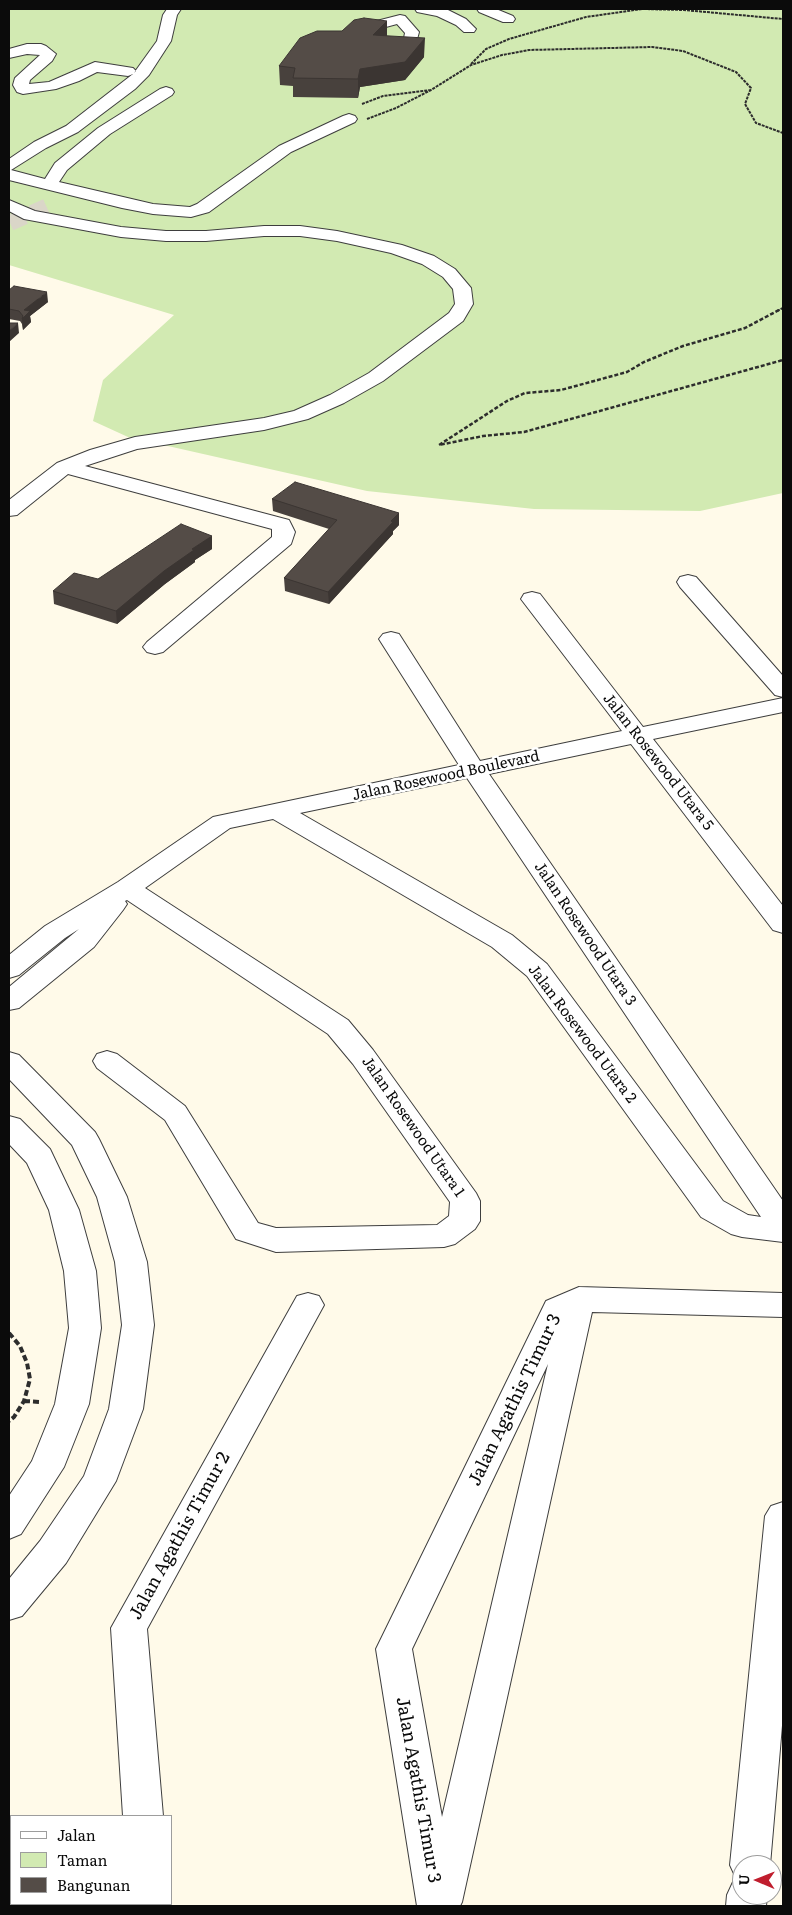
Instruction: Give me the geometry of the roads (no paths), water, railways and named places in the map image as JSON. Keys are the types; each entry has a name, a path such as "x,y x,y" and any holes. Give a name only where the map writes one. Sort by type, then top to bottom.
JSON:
{"street":[{"path":"40,145 55,127 94,100 128,71 158,34 174,9"},
{"path":"395,24 412,9"},
{"path":"422,9 441,12 461,22 469,29"},
{"path":"484,9 508,19"},
{"path":"358,33 366,28 395,24 412,32 411,40 404,43"},
{"path":"9,166 40,145 72,129 130,86 144,72 157,53 158,34"},
{"path":"9,53 35,49 48,54 47,58 23,78 21,85 16,91"},
{"path":"16,91 58,84 95,67 128,71"},
{"path":"50,184 61,167 104,131 166,92"},
{"path":"56,201 62,200 95,209 152,219 186,215 203,208 284,150 349,120"},
{"path":"9,144 40,145"},
{"path":"9,175 122,203 191,212 203,208"},
{"path":"9,217 30,215 139,234 206,236 264,231 300,231 337,236 396,249 428,260 449,273 462,288 464,304 456,317 400,360 337,399 301,414 264,424 135,443 97,454 64,467 9,510"},
{"path":"64,467 281,525 284,532 283,540 155,647"},
{"path":"688,582 783,690"},
{"name":"Jalan Rosewood Utara 5","path":"532,599 783,924"},
{"name":"Jalan Rosewood Utara 3","path":"391,639 474,770 783,1225"},
{"name":"Jalan Rosewood Boulevard","path":"9,969 55,932 127,888 222,822 783,705"},
{"name":"Jalan Rosewood Utara 2","path":"277,811 502,942 537,970 712,1209 742,1226 783,1231"},
{"name":"Jalan Rosewood Boulevard","path":"9,1001 84,941 127,888"},
{"name":"Jalan Rosewood Utara 1","path":"107,1061 175,1113 247,1231 276,1240 444,1236 464,1221 465,1201 363,1057 338,1027 127,888"},
{"path":"9,1062 84,1139 112,1197 131,1262 138,1325 126,1410 99,1481 53,1552 9,1605"},
{"path":"9,1126 39,1157 64,1210 80,1271 86,1328 72,1404 47,1467 9,1524"},
{"path":"579,1299 783,1305"},
{"name":"Jalan Agathis Timur 3","path":"439,1906 579,1299"},
{"name":"Jalan Agathis Timur 3","path":"439,1906 394,1649 557,1310 579,1299"},
{"name":"Jalan Agathis Timur 2","path":"143,1815 129,1628 308,1306"},
{"path":"751,1855 783,1516"}],"tunnel":[{"path":"10,223 50,205"}]}
